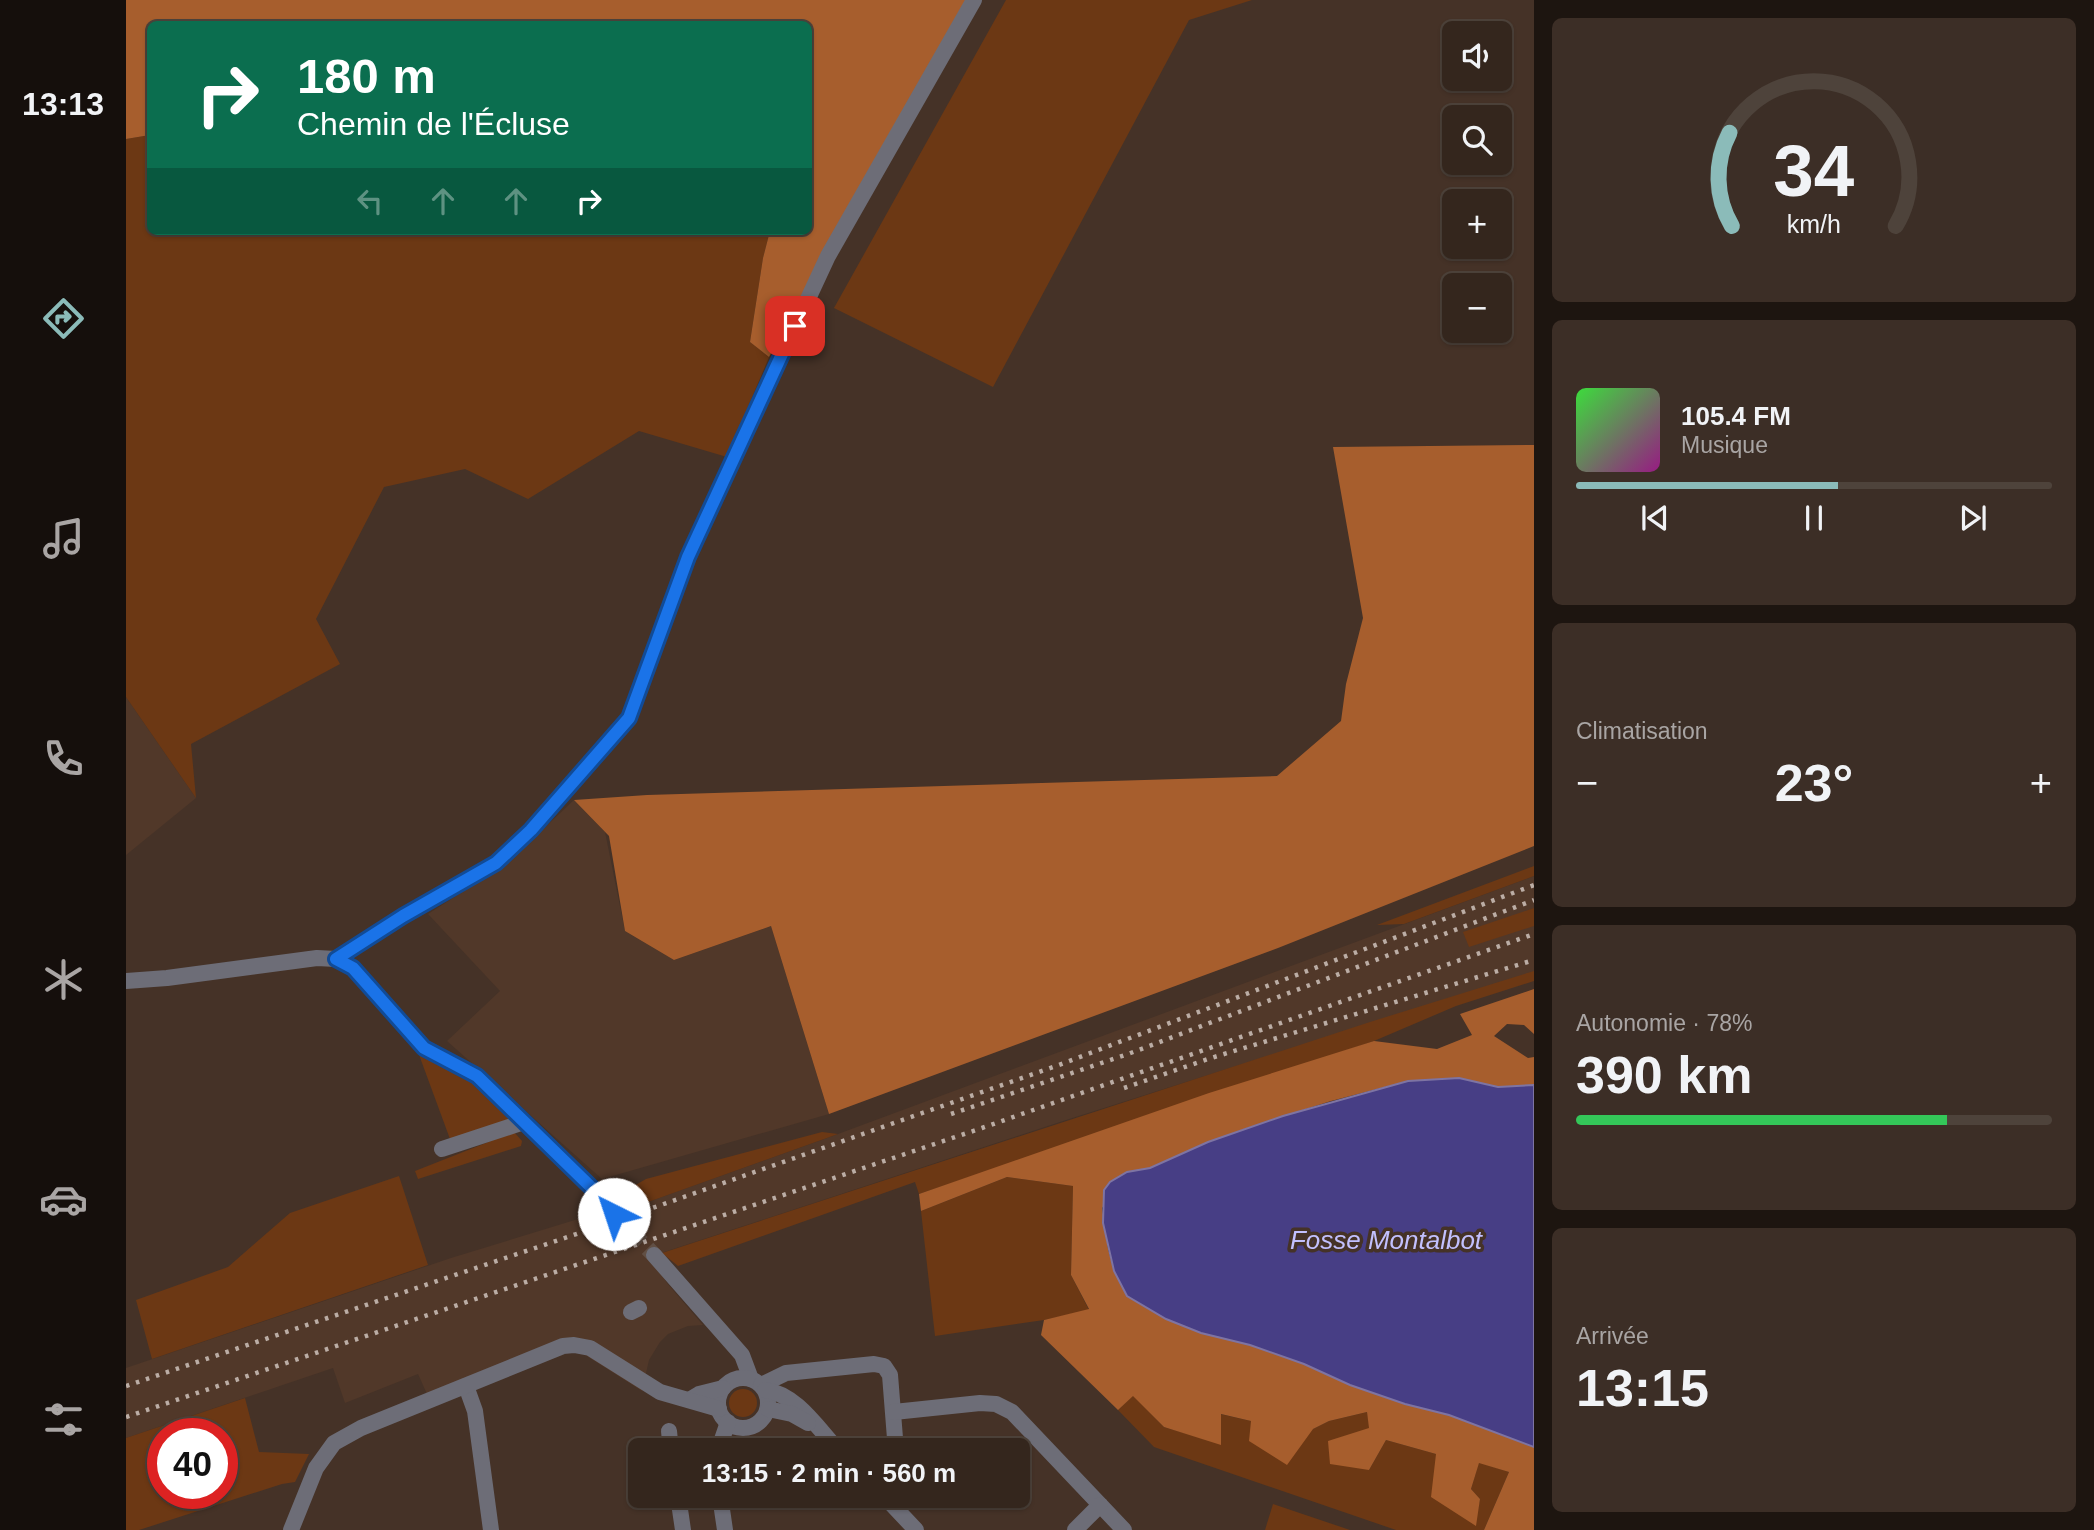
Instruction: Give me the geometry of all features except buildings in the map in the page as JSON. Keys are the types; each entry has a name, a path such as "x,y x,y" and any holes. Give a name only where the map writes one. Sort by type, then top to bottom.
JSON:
{"street":[{"path":"336,959 403,916 496,863 531,830 629,718 688,557 828,256 974,0"},
{"path":"126,981 317,958 336,959 353,968 424,1048 477,1076 595,1191 614,1214"},
{"path":"442,1149 524,1122"},
{"path":"291,1530 316,1468 334,1443 361,1428 563,1346 574,1345 590,1349 660,1392 689,1400 741,1427 755,1425 768,1409 768,1399 742,1355 654,1255"},
{"path":"759,1385 786,1373 874,1364 884,1366 890,1376 896,1438"},
{"path":"689,1400 699,1394 723,1388 735,1379 759,1385 796,1404 827,1438"},
{"path":"466,1386 475,1411 491,1530"},
{"path":"720,1438 723,1416 718,1402 723,1388"},
{"path":"894,1412 980,1403 996,1404 1012,1412 1124,1530"},
{"path":"768,1409 792,1414 816,1427"},
{"path":"668,1431 669,1438"},
{"path":"1075,1530 1100,1505"},
{"path":"680,1508 683,1530"},
{"path":"721,1508 724,1530"},
{"path":"901,1508 916,1530"}],"shaded area":[{"path":"126,0 967,0 769,357 750,342 769,235 812,235 812,21 147,21 147,136 126,139"},
{"path":"1006,0 1252,0 1189,20 993,387 834,308"},
{"path":"147,136 147,235 769,235 750,342 769,357 727,457 639,431 528,499 465,469 384,487 316,619 340,664 191,744 196,798 126,697 126,139"},
{"path":"1534,445 1534,846 1278,948 829,1114 771,926 674,960 625,931 609,836 574,800 647,795 1277,776 1341,721 1346,684 1363,618 1333,447"},
{"path":"126,697 196,798 126,855"},
{"path":"574,800 605,832 625,931 674,960 771,926 829,1114 602,1179 447,1041 500,991 428,914 507,863"},
{"path":"1534,866 1534,876 1404,924 1377,925"},
{"path":"1534,876 1534,972 1066,1120 649,1257 703,1325 688,1326 668,1334 660,1342 649,1360 642,1391 582,1353 556,1341 427,1394 418,1374 345,1403 333,1368 185,1418 147,1418 147,1431 126,1438 126,1368 451,1258 601,1212 607,1216 614,1214 838,1134"},
{"path":"1534,908 1534,926 1469,947 1463,932"},
{"path":"1534,971 1534,981 1456,1006 1374,1041 919,1194 915,1182 678,1266 662,1253 1370,1022"},
{"path":"1534,989 1534,1034 1524,1025 1507,1024 1494,1036 1528,1058 1534,1057 1534,1085 1498,1087 1459,1078 1408,1081 1331,1101 1208,1142 1150,1168 1127,1172 1102,1208 1114,1271 1127,1295 1166,1319 1201,1333 1250,1345 1305,1364 1350,1385 1405,1404 1449,1415 1534,1447 1534,1530 1484,1530 1509,1472 1479,1463 1471,1489 1480,1499 1476,1526 1431,1497 1436,1454 1386,1440 1369,1470 1330,1464 1328,1441 1369,1428 1367,1412 1329,1421 1313,1429 1287,1465 1249,1441 1251,1421 1221,1414 1221,1445 1164,1427 1133,1396 1118,1410 1041,1335 1044,1320 1089,1309 1071,1275 1073,1186 1007,1177 921,1211 919,1194 1209,1093 1374,1041 1437,1049 1472,1035 1460,1014"},
{"path":"418,1052 472,1080 511,1120 450,1139"},
{"path":"514,1132 522,1141 521,1146 418,1179 415,1171"},
{"path":"822,1132 838,1134 623,1211 613,1198 646,1179"},
{"path":"399,1176 428,1265 152,1359 136,1300 228,1267 290,1213"},
{"path":"1007,1177 1073,1186 1071,1275 1089,1310 1044,1320 935,1336 921,1211"},
{"path":"743,1389 753,1393 757,1403 753,1413 743,1417 733,1413 729,1403 733,1393"},
{"path":"1133,1395 1164,1427 1221,1444 1220,1414 1313,1429 1329,1421 1367,1412 1370,1428 1369,1470 1386,1440 1436,1454 1475,1525 1480,1499 1471,1489 1479,1462 1509,1472 1484,1530 1396,1530 1154,1447 1118,1410"},
{"path":"245,1398 259,1452 309,1454 295,1482 238,1498 238,1418 186,1418"},
{"path":"147,1431 147,1509 204,1509 139,1530 126,1530 126,1438"},
{"path":"1273,1504 1350,1530 1265,1530"}],"water":[{"name":"Fosse Montalbot","path":"1459,1078 1498,1087 1534,1085 1534,1447 1449,1415 1405,1404 1350,1385 1304,1364 1250,1345 1201,1333 1166,1319 1127,1296 1114,1271 1103,1223 1104,1190 1110,1182 1127,1172 1150,1168 1208,1142 1283,1116 1408,1081"}],"tunnel":[{"path":"614,1214 654,1255"}],"railway":[{"path":"126,1386 624,1218 1056,1066 1534,885"},
{"path":"951,1114 1128,1054 1534,900"},
{"path":"126,1417 982,1128 1534,934"},
{"path":"1124,1088 1211,1058 1534,960"}],"route":[{"path":"614,1214 595,1191 477,1076 424,1048 353,968 336,959 403,916 496,863 531,830 629,718 688,557 795,326"}]}
